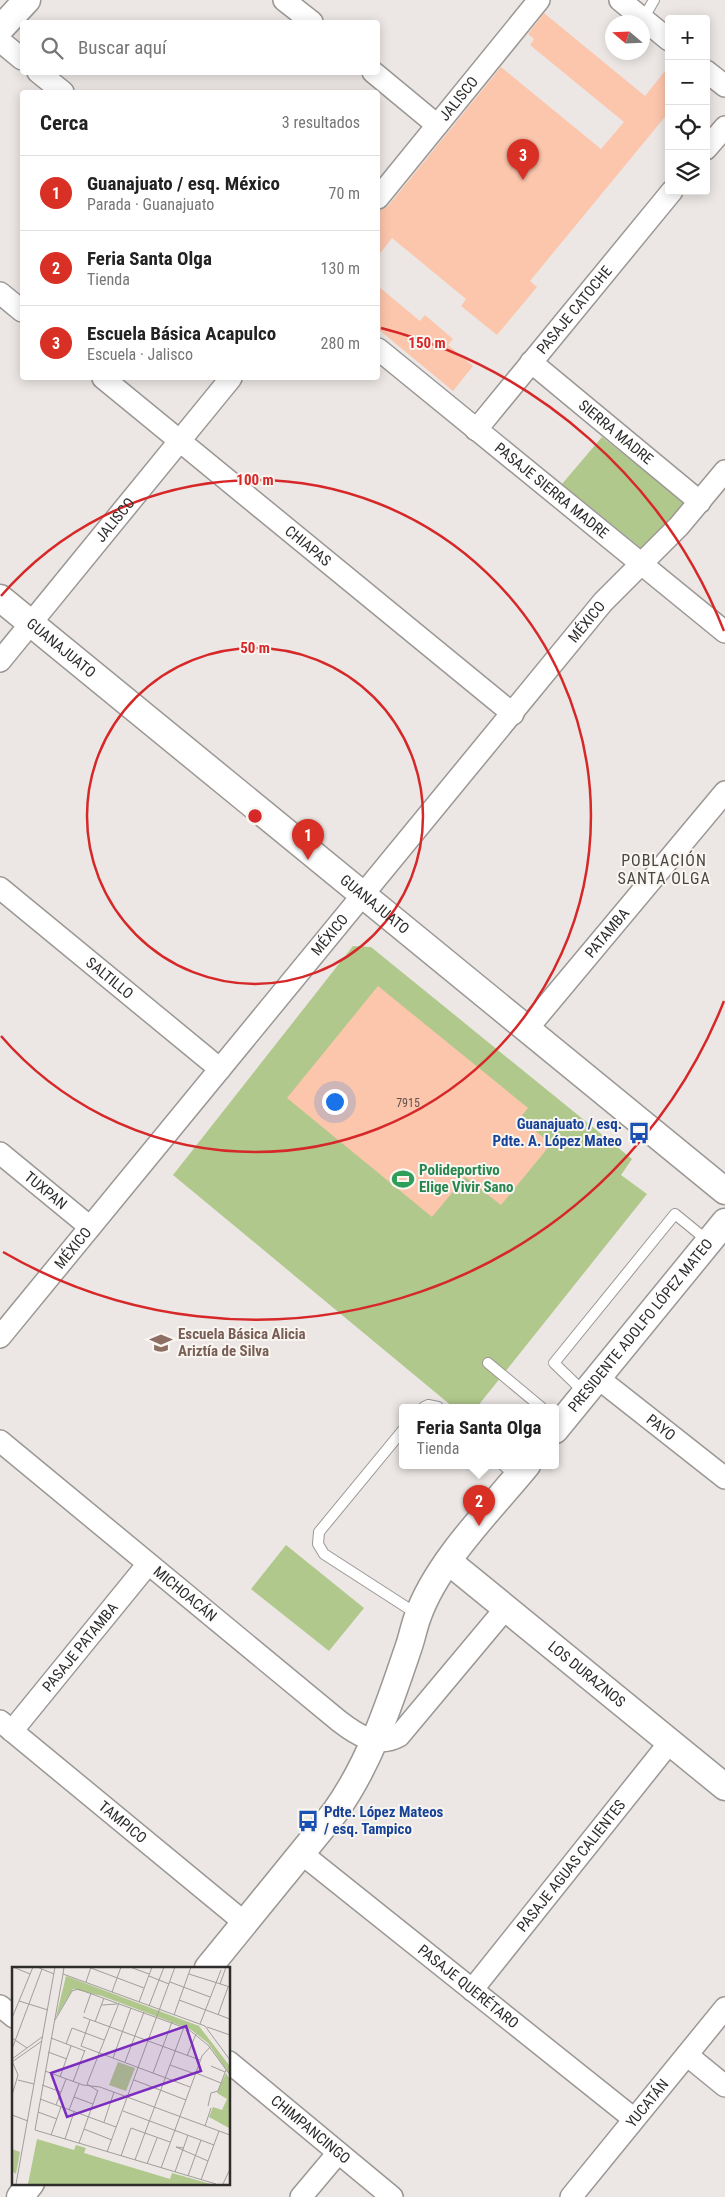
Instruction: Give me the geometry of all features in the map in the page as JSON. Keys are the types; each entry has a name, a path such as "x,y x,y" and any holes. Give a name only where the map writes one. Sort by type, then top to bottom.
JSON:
{"street":[{"path":"0,30 27,0"},
{"path":"284,0 309,20"},
{"name":"JALISCO","path":"380,196 539,0"},
{"path":"620,0 638,15"},
{"path":"650,25 665,37"},
{"path":"0,41 20,58"},
{"path":"710,74 725,86"},
{"path":"42,75 60,90"},
{"path":"377,75 437,125"},
{"path":"710,144 725,126"},
{"name":"PASAJE CATOCHE","path":"476,430 669,195"},
{"path":"0,293 20,310"},
{"name":"PASAJE SIERRA MADRE","path":"380,351 725,632"},
{"name":"SIERRA MADRE","path":"532,362 700,502"},
{"name":"CHIAPAS","path":"105,380 513,714"},
{"name":"JALISCO","path":"0,661 229,380"},
{"name":"MÉXICO","path":"0,1337 603,602 700,502 725,472"},
{"name":"GUANAJUATO","path":"0,598 725,1191"},
{"name":"PATAMBA","path":"527,1029 725,792"},
{"name":"SALTILLO","path":"0,888 220,1069"},
{"name":"TUXPAN","path":"0,1153 90,1227"},
{"name":"PRESIDENTE ADOLFO LÓPEZ MATEO","path":"559,1422 591,1386 717,1232"},
{"name":"PAYO","path":"591,1386 725,1478"},
{"name":"MICHOACÁN","path":"0,1442 339,1721 374,1741"},
{"path":"209,1967 350,1791 374,1741 409,1647 418,1615 435,1581 516,1469"},
{"name":"LOS DURAZNOS","path":"448,1561 725,1787"},
{"name":"PASAJE PATAMBA","path":"6,1726 148,1564"},
{"path":"374,1741 383,1742 399,1736 506,1608"},
{"name":"TAMPICO","path":"6,1726 244,1923"},
{"name":"PASAJE AGUAS CALIENTES","path":"472,1990 670,1742"},
{"name":"PASAJE QUERÉTARO","path":"301,1853 634,2119"},
{"path":"0,2006 12,2015"},
{"name":"YUCATÁN","path":"571,2197 725,2008"},
{"path":"687,2055 725,2086"},
{"name":"CHIMPANCINGO","path":"230,2063 392,2197"},
{"path":"301,2197 338,2152"},
{"path":"20,2197 30,2184"}],"lane":[{"path":"645,15 654,0"},
{"path":"591,1386 554,1363 675,1214 717,1232"},
{"path":"488,1363 537,1404"},
{"path":"399,1435 319,1532 318,1544 324,1554 418,1615"}],"green space":[{"path":"602,437 686,504 673,522 641,548 562,484"},
{"name":"Polideportivo Elige Vivir Sano","path":"353,946 371,947 632,1159 621,1175 647,1194 479,1404 449,1404 173,1175"},
{"path":"286,1545 364,1608 329,1651 251,1589"}],"building":[{"path":"544,13 645,96 665,71 665,117 530,281 537,287 497,335 461,306 466,299 392,238 380,253 380,210 388,206 501,67 601,149 624,122 530,45 534,39 528,34"},
{"path":"380,288 420,321 425,315 453,339 448,345 473,366 453,391 380,331"},
{"path":"378,986 528,1108 520,1118 551,1144 501,1205 465,1177 432,1217 287,1098"}],"place":[{"name":"Escuela Básica Acapulco","path":"523,180"},
{"name":"Guanajuato / esq. México","path":"308,860"},
{"name":"Guanajuato / esq. Pdte. A. López Mateo","path":"639,1133"},
{"name":"Polideportivo Elige Vivir Sano","path":"403,1179"},
{"name":"Escuela Básica Alicia Ariztía de Silva","path":"161,1343"},
{"name":"Feria Santa Olga","path":"479,1526"},
{"name":"Pdte. López Mateos / esq. Tampico","path":"308,1821"}],"district":[{"name":"POBLACIÓN SANTA OLGA","path":"664,869"}]}
